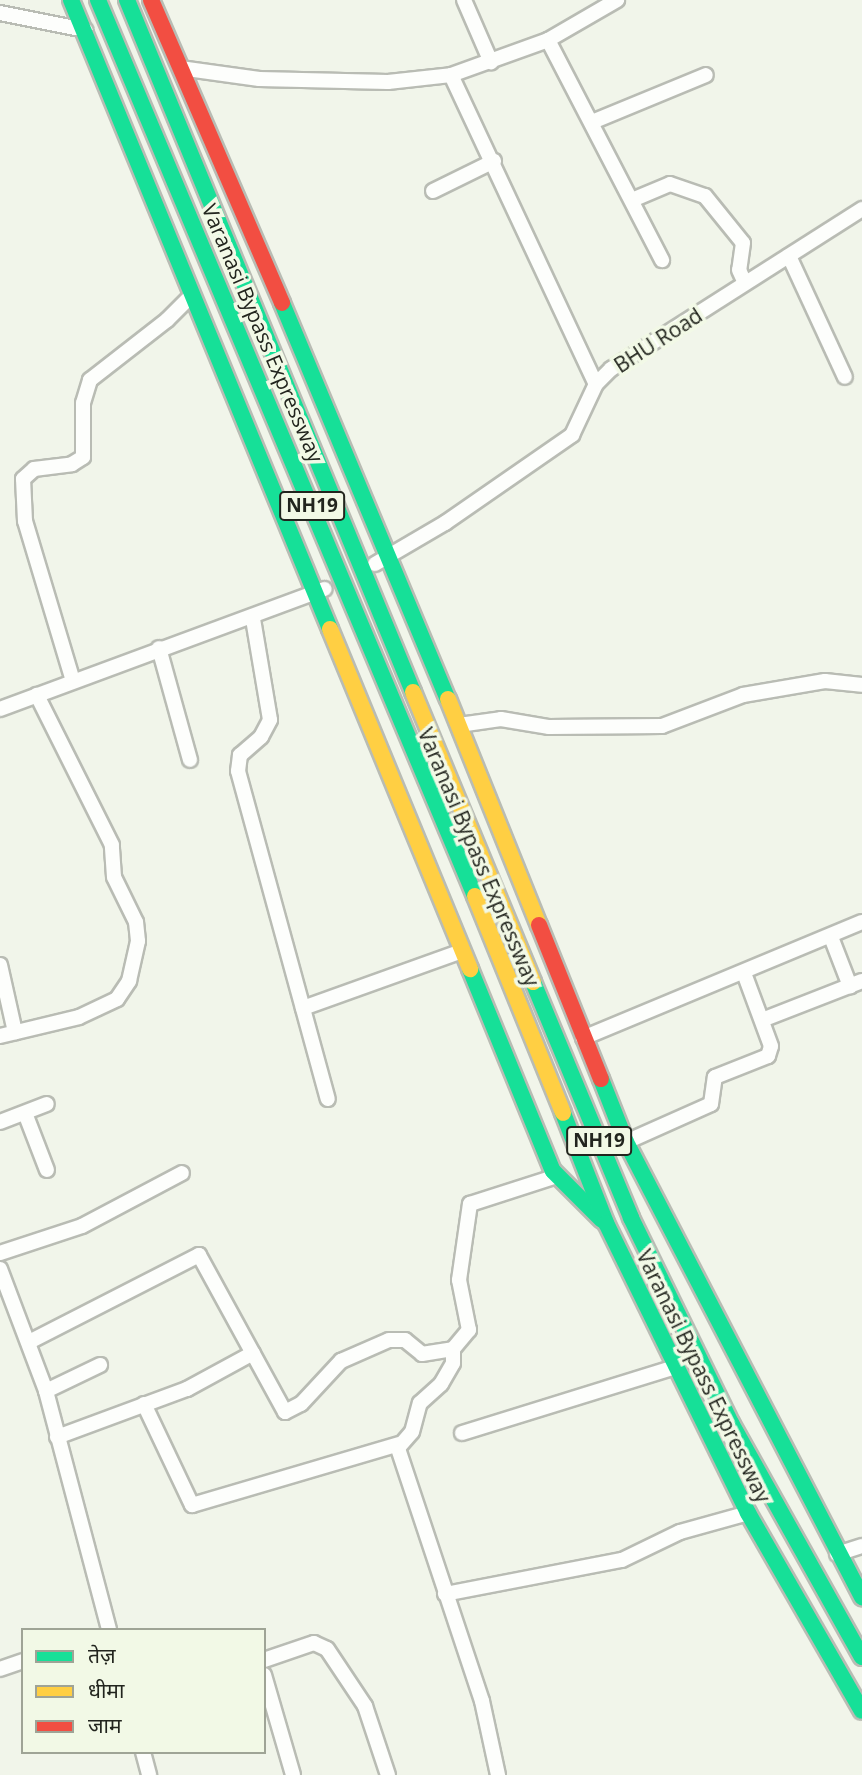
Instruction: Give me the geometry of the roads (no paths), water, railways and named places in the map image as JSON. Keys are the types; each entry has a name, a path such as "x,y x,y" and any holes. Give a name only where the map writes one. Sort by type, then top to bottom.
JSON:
{"main road":[{"path":"71,0 192,295 319,591 462,951 557,1176 606,1223"},
{"name":"Varanasi Bypass Expressway","path":"99,0 524,1013 606,1223 748,1513 862,1712"},
{"name":"Varanasi Bypass Expressway","path":"127,0 631,1217 738,1434 818,1585 862,1657"},
{"path":"150,0 391,557 626,1142 837,1554 862,1597"}],"street":[{"path":"464,0 491,62"},
{"path":"180,68 259,79 365,83 451,75 548,40 617,0"},
{"path":"0,13 85,30"},
{"path":"548,40 662,260"},
{"path":"451,75 494,161 596,384"},
{"path":"592,122 706,75"},
{"path":"433,191 494,161"},
{"path":"632,200 670,184 705,196 743,243 739,270 746,283"},
{"name":"BHU Road","path":"375,564 391,557 572,435 596,384 611,369 862,209"},
{"path":"789,256 845,377"},
{"path":"73,681 24,521 23,479 34,469 72,464 83,457 83,403 90,380 167,320 192,295"},
{"path":"0,709 159,648 253,619 319,591"},
{"path":"253,619 270,720 261,737 240,755 238,771 328,1099"},
{"path":"159,648 190,760"},
{"path":"459,724 501,719 549,727 662,726 743,695 825,681 862,685"},
{"path":"0,1036 79,1017 117,999 129,981 138,941 136,922 114,877 113,845 37,695"},
{"path":"583,1038 862,922"},
{"path":"762,1020 856,984 831,937"},
{"path":"303,1008 462,951"},
{"path":"0,965 15,1032"},
{"path":"626,1142 711,1104 715,1077 768,1056 771,1046 744,973"},
{"path":"0,1122 47,1104"},
{"path":"25,1113 47,1170"},
{"path":"0,1253 82,1226 182,1173"},
{"path":"144,1404 192,1505 399,1444 412,1432 420,1403 451,1369 453,1349 470,1330 459,1280 470,1204 557,1176"},
{"path":"29,1342 199,1255 205,1258 285,1412 301,1404 341,1361 388,1340 405,1340 422,1354 453,1349"},
{"path":"0,1269 46,1391 104,1628"},
{"path":"57,1437 187,1389 253,1353"},
{"path":"46,1391 100,1365"},
{"path":"462,1433 675,1367"},
{"path":"399,1444 412,1499 482,1701 499,1775"},
{"path":"445,1594 622,1560 680,1532 748,1513"},
{"path":"837,1554 862,1546"},
{"path":"266,1659 314,1643 327,1649 365,1706 388,1775"},
{"path":"0,1669 21,1662"},
{"path":"266,1682 293,1775"},
{"path":"144,1754 149,1775"}]}
